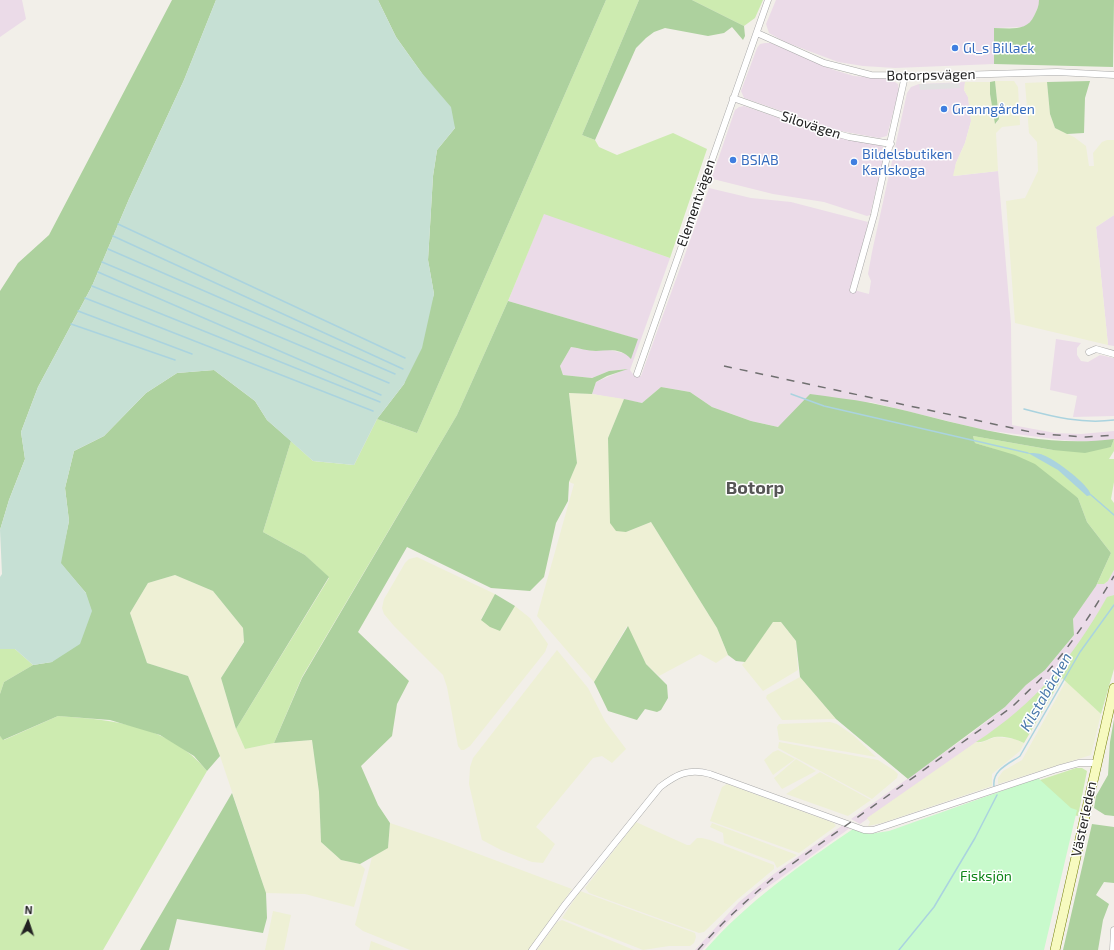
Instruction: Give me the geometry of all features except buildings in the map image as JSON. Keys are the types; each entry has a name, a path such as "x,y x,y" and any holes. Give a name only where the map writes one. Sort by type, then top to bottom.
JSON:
{"street":[{"name":"Elementvägen","path":"637,374 768,0"},
{"name":"Botorpsvägen","path":"757,33 808,57 840,68 871,75 905,76 1057,72 1114,75"},
{"path":"853,290 874,215 905,76"},
{"name":"Silovägen","path":"733,98 820,129 849,137 891,144"},
{"path":"1088,352 1096,350 1114,354"},
{"name":"Västerleden","path":"1055,950 1114,688"},
{"path":"532,950 564,906 660,786 682,774 692,771 710,774 864,830 874,830 1057,769 1079,763 1096,763"},
{"path":"1112,950 1114,930"}],"shaded area":[{"path":"0,0 22,0 26,19 0,37"},
{"path":"776,0 1039,0 1039,5 1031,23 1023,27 994,28 994,64 895,68 863,66 838,62 785,42 769,33 766,24"},
{"path":"771,43 834,70 854,76 890,79 898,84 899,90 887,136 879,138 835,130 744,98 741,91 757,48 760,44"},
{"path":"965,82 964,90 968,97 971,121 965,143 956,163 954,176 998,171 1011,324 1012,425 1055,433 1081,434 1114,431 1114,439 1093,442 1062,440 984,430 870,402 788,419 778,427 751,421 712,407 690,392 661,387 642,403 592,394 596,382 626,369 609,371 592,378 563,375 560,366 571,347 596,351 606,349 627,354 637,339 508,301 544,213 670,258 630,370 635,377 641,376 709,188 751,198 791,202 868,222 862,253 850,289 869,294 871,281 868,274 872,252 907,93 911,87 919,84"},
{"path":"959,83 960,88 920,90 919,84"},
{"path":"744,106 829,135 882,146 884,149 884,156 870,215 867,216 824,202 773,194 713,179 712,177 735,110"},
{"path":"1114,215 1114,346 1108,345 1096,227"},
{"path":"1056,339 1081,343 1077,348 1077,355 1081,361 1088,362 1100,355 1114,358 1114,416 1073,417 1077,396 1050,390"},
{"path":"1114,570 1114,595 1107,598 1089,630 1067,660 1035,697 1003,724 860,824 851,819 973,732 1005,707 1026,685 1045,670 1074,635 1073,619 1097,584 1104,584 1108,581"},
{"path":"843,825 850,828 758,894 735,914 702,950 695,950 739,902 775,873"}],"green space":[{"path":"172,0 216,0 184,80 129,199 92,286 38,387 21,432 25,459 9,500 0,530 0,291 18,263 49,235"},
{"path":"216,0 378,0 396,37 421,72 451,107 455,128 437,150 433,176 428,260 434,294 422,348 404,384 377,419 354,465 313,461 267,420 255,401 214,370 177,373 146,393 104,436 74,451 65,488 69,521 61,563 86,593 92,611 80,644 52,662 33,665 15,649 0,649 0,577 2,574 0,530 9,500 25,459 21,432 38,387 92,286 129,199 184,80"},
{"path":"378,0 606,0 417,433 377,419 404,384 434,294 428,260 433,176 437,150 455,128 421,72 396,37"},
{"path":"606,0 639,0 582,135 595,140 599,147 617,155 673,133 707,149 670,258 544,214 508,301 457,415 302,677 274,743 245,749 236,729 329,578 305,555 263,532 291,441 313,461 354,465 377,419 417,433"},
{"path":"639,0 692,0 744,26 745,36 743,40 732,27 724,33 708,36 665,28 654,32 636,48 595,140 582,135"},
{"path":"692,0 763,0 755,18 744,26"},
{"path":"1039,0 1114,0 1113,67 994,64 994,28 1017,28 1027,25 1035,14"},
{"path":"995,81 1014,81 1018,87 1020,125 1002,127 996,133 998,171 953,176 971,121 968,97 964,90 965,82 990,82 990,94 996,124 999,119"},
{"path":"995,81 999,119 995,124 990,94 990,82"},
{"path":"1090,81 1085,98 1084,133 1067,134 1055,128 1050,114 1047,82"},
{"path":"1047,82 1050,114 1055,128 1074,137 1086,146 1089,166 1094,166 1093,153 1102,142 1114,140 1114,215 1096,227 1108,345 1015,323 1006,201 1025,198 1038,171 1037,142 1029,133 1025,83"},
{"path":"508,301 638,339 631,359 619,351 593,351 571,347 560,366 563,375 592,378 609,371 628,369 607,376 596,382 592,394 569,393 577,463 569,482 568,501 556,523 544,577 530,591 491,588 407,547 358,632 409,681 397,704 392,736 361,766 378,805 390,823 388,848 360,864 341,860 321,842 319,792 312,740 274,743 302,678 457,415"},
{"path":"214,370 255,401 267,420 291,441 263,532 305,555 329,577 236,729 221,678 244,642 243,628 213,591 175,575 148,583 130,613 147,663 188,676 220,756 207,771 194,756 160,735 110,720 58,716 3,740 0,736 0,694 4,682 33,665 52,662 86,593 60,563 69,521 65,488 74,451 104,436 146,393 177,373"},
{"path":"661,387 690,392 712,407 751,421 778,427 810,394 871,403 1021,437 1083,441 1114,439 1111,447 1085,453 1053,450 973,436 975,443 1015,455 1035,464 1078,498 1087,522 1111,553 1096,586 1073,619 1074,635 1045,670 1026,685 1005,707 908,779 836,719 800,677 796,641 781,622 773,622 745,662 736,661 728,655 717,628 651,522 626,532 616,531 610,523 608,438 624,399 642,403"},
{"path":"569,393 592,394 624,399 608,438 626,532 651,522 717,628 728,655 716,663 700,654 659,676 646,664 627,626 594,682 537,616 574,484 569,482 577,462"},
{"path":"973,436 1053,450 1111,447 1114,439 1114,451 1109,459 1114,459 1114,482 1111,499 1114,503 1114,570 1108,581 1104,584 1097,584 1111,553 1087,522 1078,498 994,449 975,443"},
{"path":"417,557 495,594 481,619 500,631 515,606 530,618 548,644 545,652 470,746 464,750 461,750 458,746 447,687 443,675 394,626 384,614 382,608 384,599 405,563 409,559"},
{"path":"175,575 213,591 243,628 244,641 221,678 236,729 245,749 274,743 312,740 319,792 321,842 341,860 360,864 365,869 354,907 305,894 266,893 220,756 188,676 147,663 130,613 148,583"},
{"path":"495,594 515,606 500,631 490,627 481,620"},
{"path":"1114,595 1114,669 1101,714 1062,678 1024,743 1010,738 999,737 982,742 976,742 1017,712 1051,678 1080,640 1107,597"},
{"path":"773,622 781,622 796,641 798,670 763,691 742,665"},
{"path":"628,626 646,664 667,685 668,698 661,710 657,712 645,709 637,720 608,711 594,682"},
{"path":"0,649 15,649 33,665 4,682 0,694"},
{"path":"557,650 588,688 605,721 626,749 612,763 602,756 593,758 536,827 555,844 543,863 532,862 501,850 482,840 469,784 470,767 473,758"},
{"path":"800,677 836,719 782,720 766,698 767,695"},
{"path":"1066,681 1101,714 1091,755 998,784 998,778 1003,771 1022,760"},
{"path":"58,716 120,723 158,734 176,744 192,756 207,771 103,950 0,950 0,736 4,740"},
{"path":"1114,719 1114,816 1105,815 1094,808 1096,796 1108,775 1110,742"},
{"path":"830,722 837,724 853,735 876,757 779,740 777,727 779,724"},
{"path":"996,737 1015,739 1024,743 1020,751 992,774 992,786 882,823 868,826 870,822 867,818 976,742 980,743"},
{"path":"779,742 878,760 895,771 898,774 897,778 872,799 778,748"},
{"path":"778,750 795,759 773,775 764,760 773,752"},
{"path":"796,759 816,771 782,789 774,778"},
{"path":"1076,768 1082,768 1087,771 1078,816 1073,815 1028,784"},
{"path":"820,772 871,800 848,816 786,794"},
{"name":"Fisksjön","path":"1038,778 1071,808 1077,810 1044,950 705,950 721,932 756,900 813,856 853,829 869,834 889,831"},
{"path":"727,784 834,823 836,826 799,853 710,821 722,787"},
{"path":"232,793 266,893 267,918 263,933 177,919 169,950 140,950"},
{"path":"636,822 687,845 690,845 697,838 710,840 774,865 774,869 738,899 704,932 699,933 589,893 585,888"},
{"path":"390,823 444,841 572,889 529,950 410,950 363,931 355,925 372,857 388,847"},
{"path":"712,823 797,855 777,868 774,862 724,843 723,833 710,827"},
{"path":"1092,824 1114,827 1114,883 1104,882 1096,895 1109,904 1103,920 1098,950 1063,950"},
{"path":"580,891 695,933 696,937 694,943 690,946 669,946 643,950 562,918"},
{"path":"273,911 291,915 284,950 265,950"},
{"path":"562,920 634,950 537,950 557,922"},
{"path":"371,941 394,950 369,950"}],"water":[{"path":"1028,453 1041,454 1048,457 1078,479 1091,495 1087,496 1058,470"}],"waterway":[{"path":"118,224 405,358"},
{"path":"113,236 403,369"},
{"path":"108,249 395,374"},
{"path":"102,262 389,383"},
{"path":"98,272 381,395"},
{"path":"92,286 380,402"},
{"path":"85,298 373,411"},
{"path":"78,311 192,354"},
{"path":"71,324 175,360"},
{"path":"791,394 824,406 1028,453"},
{"path":"1024,409 1057,417 1079,420 1114,420"},
{"path":"1091,495 1114,515"},
{"name":"Kilstabäcken","path":"994,786 994,780 999,771 1020,756 1080,652 1114,605"},
{"name":"Kilstabäcken","path":"899,950 934,907 975,838 997,795"}],"railway":[{"path":"724,366 1040,434 1086,437 1114,435"},
{"path":"698,950 736,910 778,874 1012,707 1054,665 1088,618 1114,576"}],"place":[{"name":"Gl_s Billack","path":"955,48"},
{"name":"Granngården","path":"944,109"},
{"name":"BSIAB","path":"733,160"},
{"name":"Bildelsbutiken Karlskoga","path":"854,162"}],"district":[{"name":"Botorp","path":"755,488"}]}
